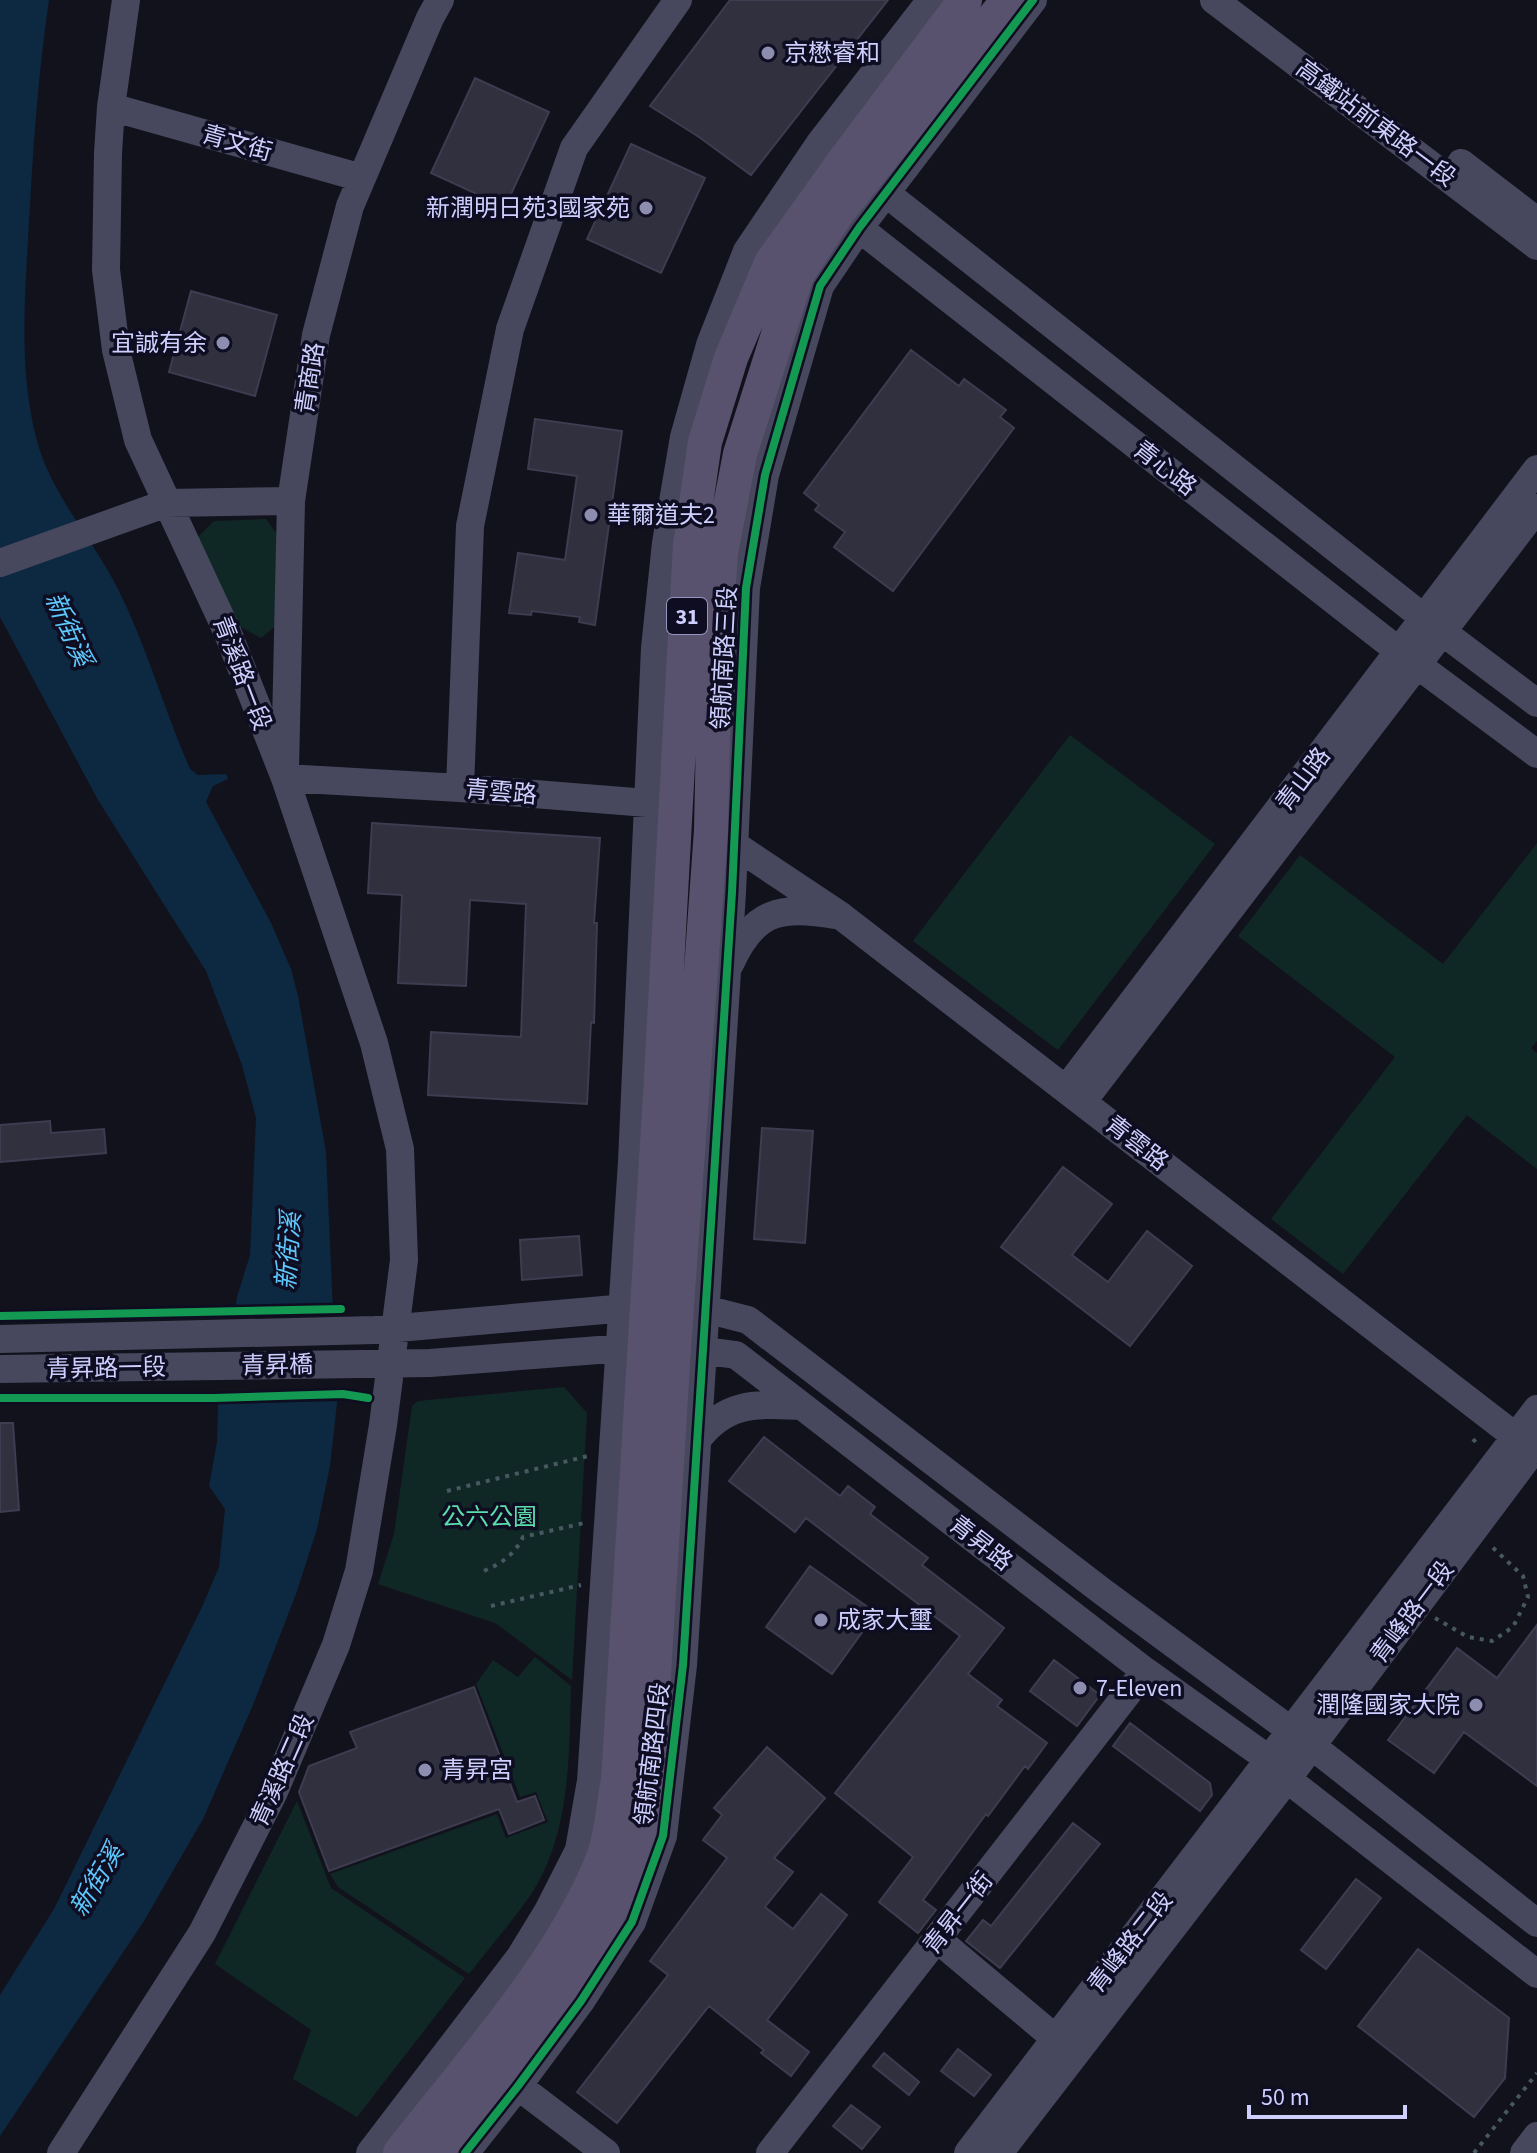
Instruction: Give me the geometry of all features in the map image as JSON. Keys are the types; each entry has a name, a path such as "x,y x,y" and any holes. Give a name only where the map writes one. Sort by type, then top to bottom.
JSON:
{"main road":[{"name":"領航南路三段","path":"663,1308 662,810 690,545 705,442 731,358 771,263 828,204 854,169 965,0"},
{"name":"領航南路三段","path":"854,169 1008,0"},
{"name":"領航南路三段","path":"660,1348 723,837 715,643 721,553 740,454 797,275 828,204"},
{"name":"領航南路四段","path":"435,2153 562,1992 594,1941 631,1863 646,1804 659,1594 660,1348"},
{"name":"領航南路四段","path":"400,2153 539,1973 569,1926 604,1855 618,1780 660,1348"}],"street":[{"name":"青溪路一段","path":"126,0 111,107 106,270 116,350 138,440 227,631 285,778 374,1043 400,1149 404,1260 393,1345"},
{"name":"青商路","path":"285,778 291,501 316,335 350,206 440,0"},
{"path":"460,788 470,526 510,329 574,148 678,0"},
{"name":"領航南路三段","path":"854,169 931,0"},
{"name":"領航南路三段","path":"828,204 854,169 1033,0"},
{"name":"高鐵站前東路一段","path":"1214,0 1537,246"},
{"name":"高鐵站前東路一段","path":"1246,0 1537,221"},
{"name":"青文街","path":"111,107 362,178"},
{"name":"青心路","path":"854,169 1433,625 1537,703"},
{"name":"青心路","path":"828,204 1408,659 1537,754"},
{"name":"青山路","path":"1075,1095 1408,659 1537,469"},
{"path":"0,563 167,503 291,501"},
{"name":"青山路","path":"1433,625 1537,508"},
{"name":"青雲路","path":"285,778 460,788 662,810 723,837 841,916 1529,1444"},
{"name":"領航南路三段","path":"663,1308 728,968 723,837"},
{"path":"728,968 740,941 757,923 783,911 808,910 841,916"},
{"name":"青昇路","path":"342,1363 393,1345 663,1308 748,1320 1103,1592 1302,1739 1537,1923"},
{"name":"領航南路四段","path":"370,2153 520,1957 579,1850 660,1348 663,1308"},
{"name":"青昇路","path":"341,1330 393,1345 430,1363 660,1348 736,1355 1145,1671 1279,1769 1537,1974"},
{"name":"青昇橋","path":"212,1334 341,1330"},
{"name":"青昇路一段","path":"0,1339 212,1334"},
{"name":"青溪路二段","path":"61,2153 202,1933 273,1794 331,1659 359,1571 393,1345"},
{"name":"領航南路四段","path":"465,2153 581,2001 632,1922 663,1836 678,1707 697,1440 660,1348"},
{"name":"青昇橋","path":"213,1367 342,1363"},
{"name":"青昇路一段","path":"0,1369 213,1367"},
{"path":"697,1440 718,1418 740,1407 763,1404 801,1406"},
{"name":"青峰路一段","path":"1302,1739 1529,1444 1537,1409"},
{"path":"659,1594 678,1707"},
{"name":"青昇一街","path":"770,2153 1145,1671"},
{"name":"青峰路二段","path":"968,2153 1065,2047 1302,1739"},
{"path":"937,1939 1065,2047"},
{"name":"青峰路二段","path":"999,2153 1065,2047"},
{"path":"518,2086 606,2153"},
{"path":"1524,2153 1537,2136"}],"path":[{"path":"1473,1439 1479,1446"},
{"path":"447,1491 591,1455"},
{"path":"484,1571 503,1562 517,1550 523,1537 587,1522"},
{"path":"1430,1615 1468,1637 1492,1641 1513,1627 1528,1597 1523,1576 1486,1542"},
{"path":"491,1606 583,1585"},
{"path":"1474,2153 1537,2073"}],"green space":[{"path":"266,519 280,538 279,623 261,638 239,626 198,537 214,521"},
{"path":"1070,735 1215,844 1058,1050 913,941"},
{"path":"1537,843 1537,1041 1531,1048 1537,1053 1537,1169 1467,1115 1343,1274 1271,1219 1395,1057 1238,936 1300,855 1443,964"},
{"name":"公六公園","path":"564,1387 587,1413 572,1680 495,1623 378,1584 394,1534 412,1406 418,1401"},
{"path":"535,1657 571,1686 568,1767 560,1821 543,1872 530,1896 469,1974 338,1887 330,1874 497,1814 506,1838 548,1822 536,1792 520,1797 476,1684 493,1660 518,1677"},
{"path":"297,1801 331,1888 465,1978 357,2117 293,2079 311,2030 215,1964"}],"water":[{"name":"新街溪","path":"0,0 49,0 36,112 25,305 27,387 37,441 52,480 118,589 190,769 198,775 226,774 228,779 213,786 206,802 271,923 291,969 326,1152 337,1403 330,1466 317,1529 296,1594 253,1705 203,1819 144,1921 0,2136 0,1995 54,1909 219,1567 225,1509 209,1486 217,1442 218,1406 237,1297 250,1255 256,1118 242,1065 206,971 98,800 0,617"}],"pier":[{"path":"337,1303 341,1401 215,1404 231,1306"}],"building":[{"name":"京懋睿和","path":"730,0 888,0 751,175 650,106"},
{"path":"475,78 549,112 505,207 431,173"},
{"name":"新潤明日苑3國家苑","path":"631,144 705,178 661,273 587,239"},
{"name":"宜誠有余","path":"191,291 277,315 255,396 169,372"},
{"path":"911,350 959,386 964,379 1006,410 1000,417 1014,428 893,591 834,547 845,532 815,510 819,505 804,493"},
{"name":"華爾道夫2","path":"535,419 622,431 595,625 579,622 580,617 532,611 531,615 509,613 518,553 565,560 577,476 528,469"},
{"path":"372,823 600,838 594,923 597,923 594,1023 591,1022 587,1104 428,1095 431,1032 521,1037 526,904 470,900 466,986 398,983 402,895 368,893"},
{"path":"50,1121 51,1133 104,1129 106,1153 0,1162 0,1125"},
{"path":"762,1128 813,1131 805,1243 754,1239"},
{"path":"1063,1167 1112,1204 1072,1255 1108,1282 1147,1231 1192,1266 1130,1346 1001,1247"},
{"path":"579,1236 582,1275 522,1280 520,1240"},
{"path":"0,1423 13,1423 19,1510 0,1512"},
{"path":"764,1437 840,1496 848,1486 875,1507 870,1514 928,1558 922,1565 1004,1628 968,1674 1002,1700 997,1706 1047,1743 1028,1769 1025,1766 988,1816 986,1814 923,1900 936,1910 918,1933 879,1902 913,1857 835,1793 960,1636 806,1518 795,1532 729,1481"},
{"name":"成家大璽","path":"810,1566 876,1613 832,1674 766,1627"},
{"name":"潤隆國家大院","path":"1537,1625 1537,1786 1464,1732 1434,1773 1388,1740 1457,1648 1497,1678"},
{"path":"1054,1660 1100,1695 1077,1726 1030,1691"},
{"path":"474,1687 517,1802 535,1796 544,1820 509,1834 499,1809 329,1871 299,1792 309,1766 357,1748 350,1732"},
{"path":"1130,1723 1210,1783 1212,1795 1200,1811 1113,1746"},
{"path":"767,1747 825,1798 774,1858 793,1872 765,1907 793,1929 821,1894 847,1915 767,2020 809,2052 791,2076 709,2006 617,2123 577,2092 668,1975 650,1961 727,1858 703,1840 722,1815 714,1808"},
{"path":"1073,1823 1100,1844 1000,1968 966,1941 983,1920 991,1926"},
{"path":"1356,1879 1381,1898 1326,1969 1301,1950"},
{"path":"1418,1949 1509,2018 1505,2078 1474,2117 1358,2026"},
{"path":"958,2049 991,2075 974,2096 941,2071"},
{"path":"884,2053 919,2082 909,2095 873,2066"},
{"path":"851,2105 880,2127 862,2149 833,2126"}],"cycle path":[{"path":"465,2153 581,2001 632,1922 663,1836 683,1665 732,892 746,588 765,475 820,286 859,228 1033,0"},
{"path":"0,1316 341,1309"},
{"path":"0,1398 214,1398 343,1394 368,1398"}],"place":[{"name":"京懋睿和","path":"768,53"},
{"name":"新潤明日苑3國家苑","path":"646,208"},
{"name":"宜誠有余","path":"223,343"},
{"name":"華爾道夫2","path":"591,515"},
{"name":"成家大璽","path":"821,1620"},
{"name":"7-Eleven","path":"1080,1688"},
{"name":"潤隆國家大院","path":"1476,1705"},
{"name":"青昇宮","path":"425,1770"}]}
